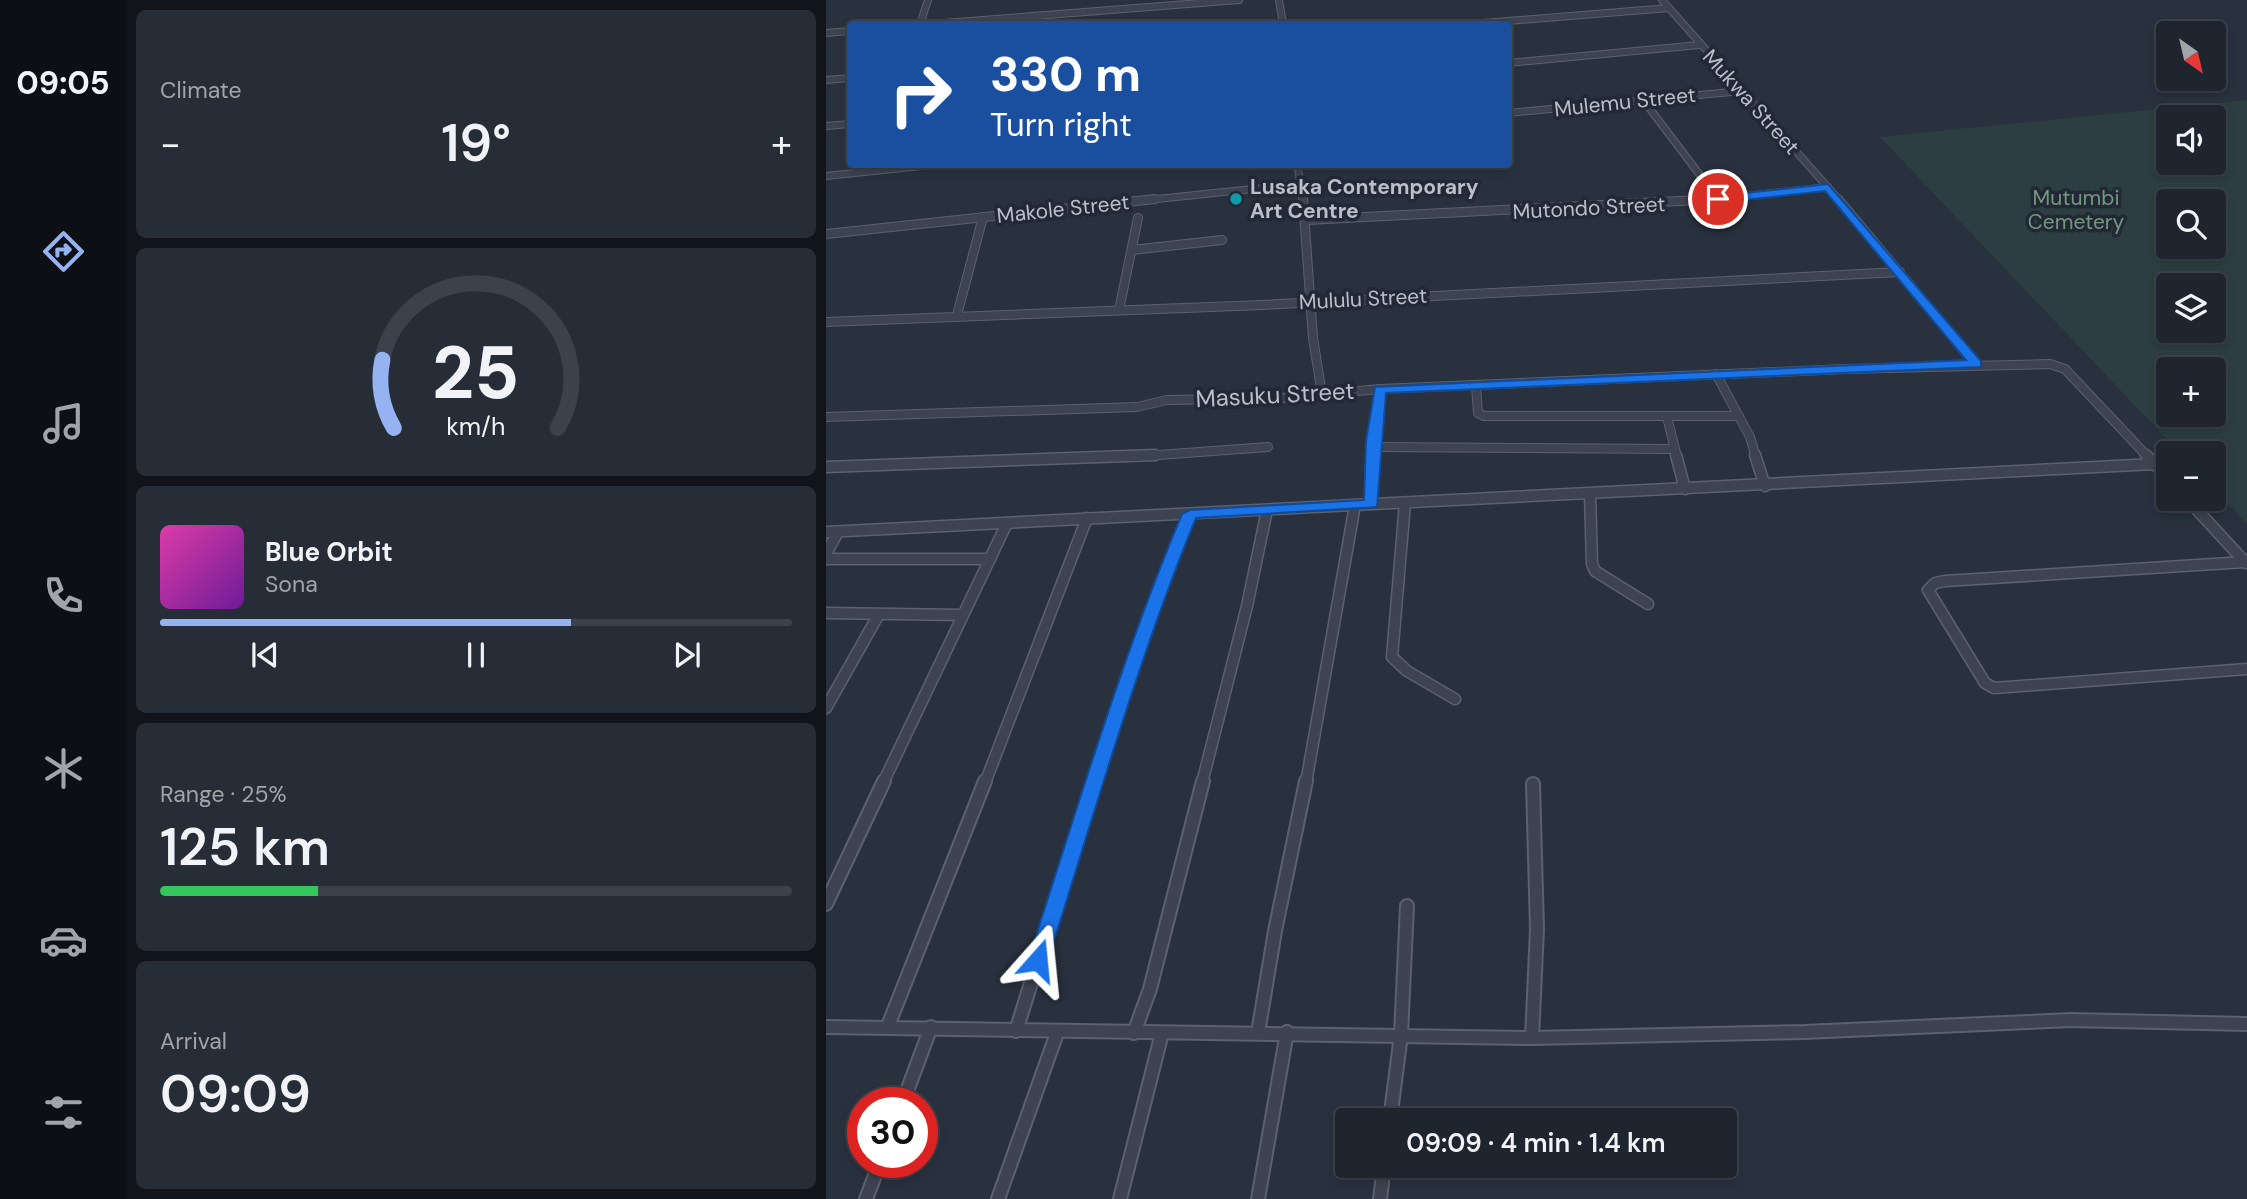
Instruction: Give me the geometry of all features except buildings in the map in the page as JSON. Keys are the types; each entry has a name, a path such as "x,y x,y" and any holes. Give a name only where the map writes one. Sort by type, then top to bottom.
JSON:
{"street":[{"path":"921,21 928,0"},
{"path":"968,21 1239,0"},
{"path":"1279,0 1282,21"},
{"name":"Mukwa Street","path":"1662,0 1699,45 1828,187 1976,364"},
{"path":"1508,21 1669,8"},
{"path":"826,33 847,31"},
{"path":"1512,63 1699,45"},
{"path":"826,80 847,78"},
{"name":"Mulemu Street","path":"1512,113 1742,91"},
{"path":"1644,101 1718,199"},
{"path":"826,126 847,124"},
{"path":"826,176 903,168"},
{"path":"1298,168 1307,220 1313,338 1322,394"},
{"name":"Makole Street","path":"826,234 1300,184"},
{"name":"Mutondo Street","path":"1307,220 1718,199 1828,187"},
{"path":"957,316 983,217"},
{"path":"1119,310 1138,218"},
{"path":"1132,250 1222,240"},
{"name":"Mululu Street","path":"826,322 1900,272"},
{"name":"Masuku Street","path":"826,417 1137,407 1167,400 1220,400 1716,374 1976,364 2050,364 2065,369 2155,464"},
{"path":"1716,374 1750,437 1765,486"},
{"path":"1476,386 1478,412 1484,416 1739,416"},
{"path":"1371,504 1373,447 1380,390"},
{"path":"1667,417 1685,489"},
{"path":"826,467 1112,458 1268,447"},
{"path":"1373,447 1674,449"},
{"path":"826,533 2155,464"},
{"path":"1590,494 1590,546 1595,570 1648,604"},
{"path":"1405,503 1392,657 1407,671 1455,699"},
{"path":"1258,1033 1275,931 1298,829 1355,505"},
{"path":"1134,1033 1154,976 1247,606 1267,510"},
{"path":"2197,511 2246,563"},
{"path":"1016,1031 1116,714 1161,584 1190,514"},
{"path":"888,1026 927,933 1087,518"},
{"path":"826,904 1007,523"},
{"path":"838,532 826,556 990,559"},
{"path":"2246,563 1945,581 1935,583 1928,590 1985,683 1994,688 2247,669"},
{"path":"826,613 962,615"},
{"path":"826,708 879,614"},
{"path":"1532,1038 1537,929 1534,784"},
{"path":"1392,1108 1401,1035 1407,906"},
{"path":"826,1027 931,1027 1057,1033 1286,1032 1532,1038 1804,1032 2071,1020 2247,1024"},
{"path":"909,1087 931,1027"},
{"path":"1258,1199 1286,1032"},
{"path":"998,1199 1057,1033"},
{"path":"1120,1199 1162,1033"},
{"path":"866,1199 874,1178"},
{"path":"1380,1199 1383,1178"}],"green space":[{"name":"Mutumbi Cemetery","path":"2247,100 2247,524 2226,502 2226,441 2169,441 1880,137 2156,109 2156,175 2226,175 2226,105 2197,105"}],"place":[{"name":"Lusaka Contemporary Art Centre","path":"1236,199"}],"route":[{"path":"1038,960 1116,714 1161,584 1190,514 1371,504 1373,441 1380,390 1976,364 1828,187 1762,197 1718,199"}]}
